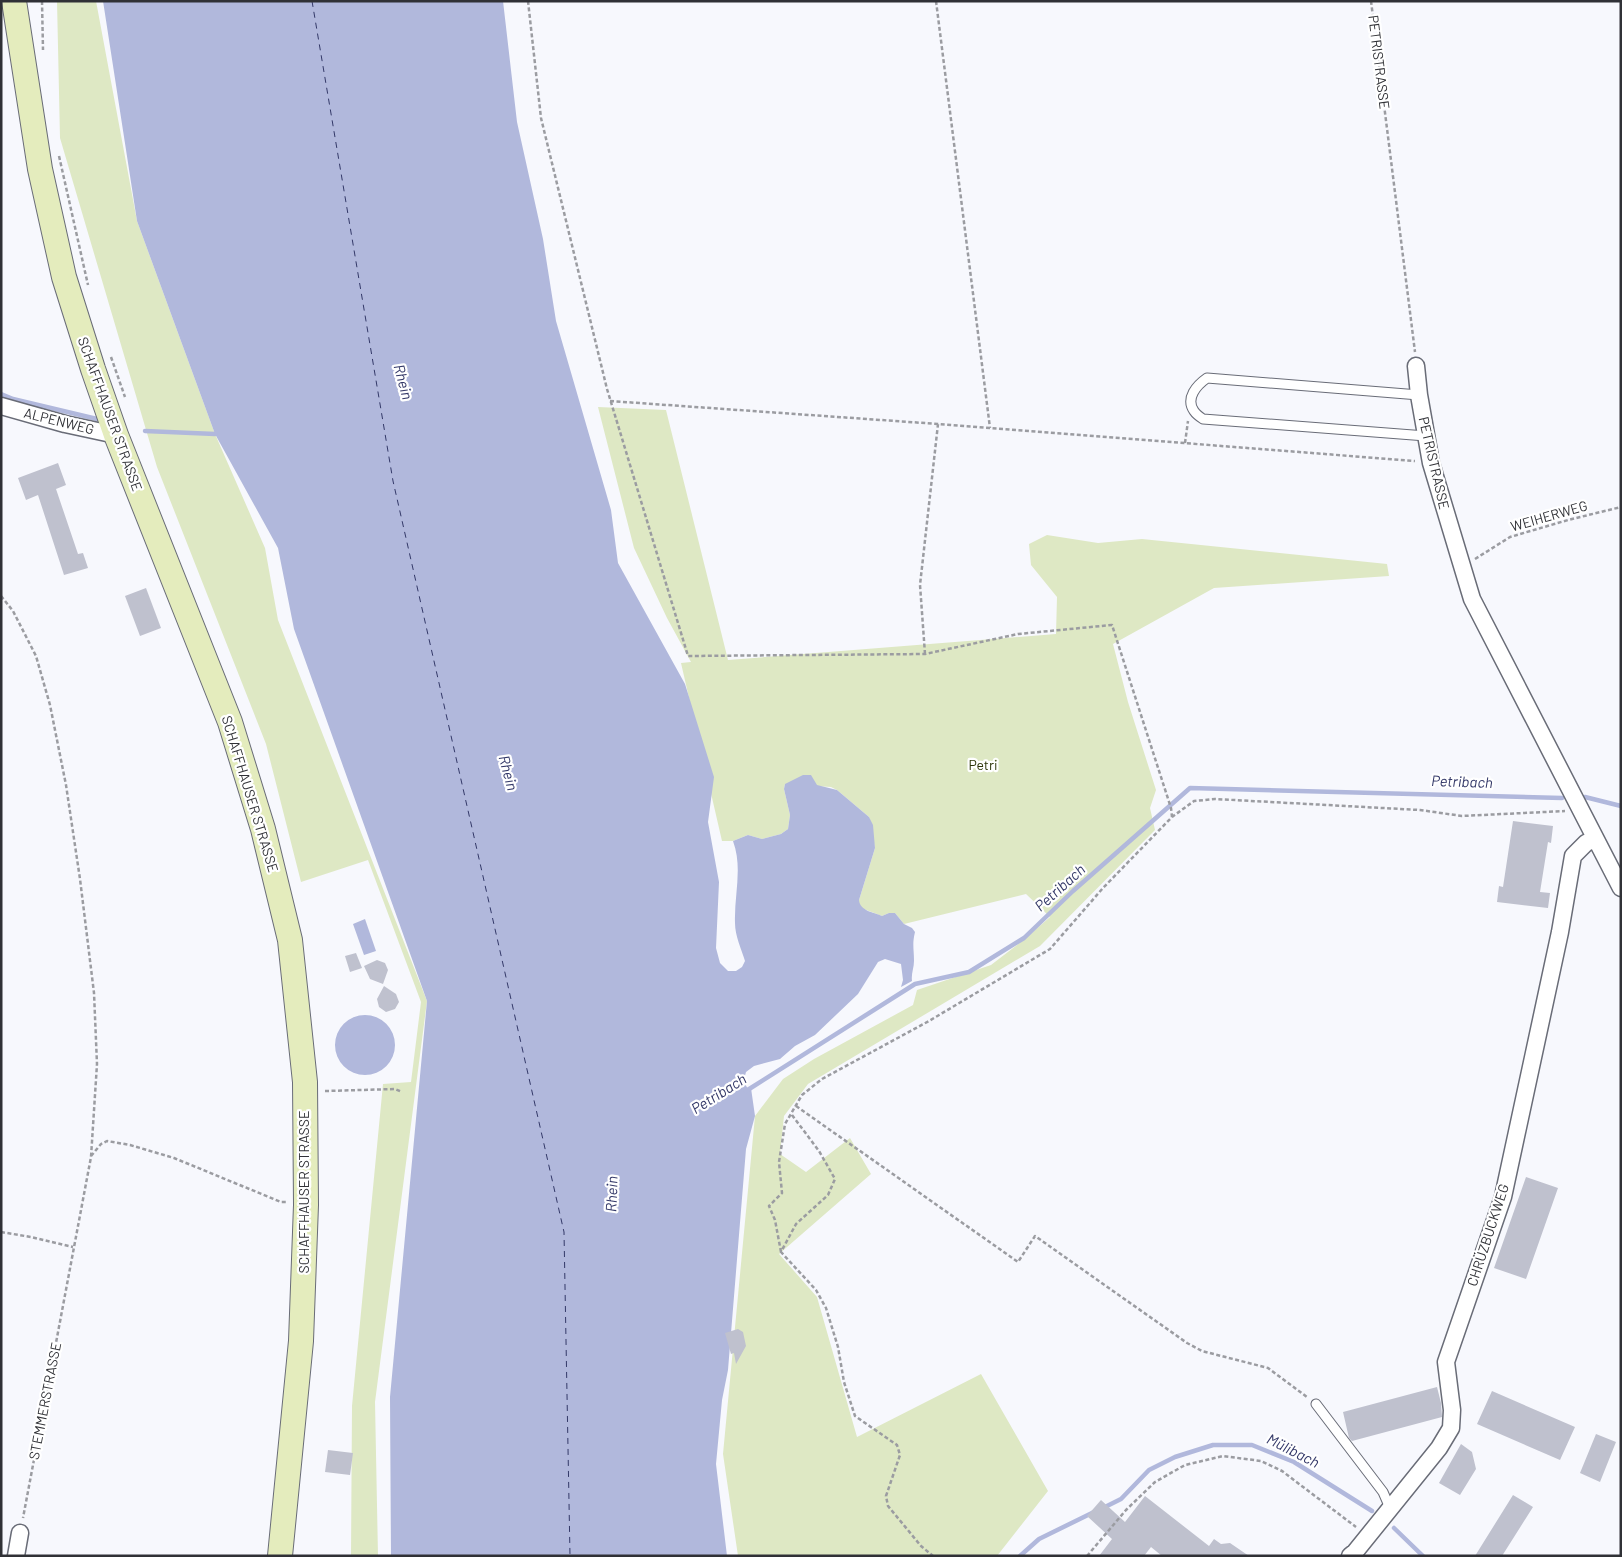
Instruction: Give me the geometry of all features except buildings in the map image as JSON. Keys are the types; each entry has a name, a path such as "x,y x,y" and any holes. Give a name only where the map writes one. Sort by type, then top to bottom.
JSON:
{"main road":[{"name":"SCHAFFHAUSER STRASSE","path":"14,1 40,169 64,277 116,435 230,722 263,829 290,940 305,1082 306,1205 300,1341 280,1556"}],"street":[{"name":"PETRISTRASSE","path":"1416,366 1431,463 1461,568 1472,599 1594,839 1621,888"},
{"name":"ALPENWEG","path":"1,406 65,424 116,435"},
{"name":"CHRÜZBUCKWEG","path":"1355,1554 1367,1536 1439,1448 1451,1428 1452,1410 1446,1362 1502,1197 1560,932 1573,856 1586,843 1594,839"},
{"path":"16,1556 20,1533"}],"lane":[{"path":"1419,395 1207,378 1196,385 1190,400 1193,411 1203,419 1426,436"},
{"path":"1316,1404 1383,1492 1390,1508"}],"path":[{"path":"42,1 44,57"},
{"path":"528,1 541,118 610,401 688,656 925,654 1018,634 1112,625 1171,808 1172,817"},
{"path":"936,1 990,428"},
{"name":"PETRISTRASSE","path":"1371,1 1416,366"},
{"path":"58,151 90,293"},
{"path":"111,357 127,402"},
{"path":"610,401 938,424 1431,463"},
{"path":"925,654 920,585 938,424"},
{"name":"WEIHERWEG","path":"1461,568 1510,537 1621,507"},
{"name":"STEMMERSTRASSE","path":"1,596 13,611 36,656 50,705 66,786 80,879 94,993 97,1064 91,1157 20,1533"},
{"path":"932,1556 921,1546 888,1506 886,1496 900,1455 897,1445 855,1416 844,1382 838,1347 826,1308 816,1290 781,1252 775,1220 769,1206 782,1193 779,1162 785,1124 802,1095 822,1079 928,1021 1050,950 1102,888 1172,817 1194,801 1214,799 1420,810 1462,816 1580,811"},
{"path":"326,1091 395,1088 402,1092"},
{"path":"796,1106 1018,1262 1035,1236 1187,1343 1202,1351 1268,1368 1316,1404"},
{"path":"781,1252 796,1224 828,1195 835,1179 819,1151 791,1114"},
{"path":"91,1157 101,1144 107,1141 130,1145 174,1158 281,1202 306,1205"},
{"path":"1,1232 73,1247"},
{"path":"1087,1556 1126,1510 1155,1482 1184,1465 1223,1456 1261,1461 1282,1471 1367,1536"}],"green space":[{"path":"57,1 96,1 137,221 215,434 265,548 278,620 427,1001 375,1402 378,1556 351,1556 352,1406 383,1084 411,1082 421,1002 368,860 301,882 266,744 157,467 60,138"},
{"name":"Petri","path":"598,407 666,410 728,660 1056,634 1057,597 1031,565 1029,544 1047,535 1098,543 1142,539 1387,564 1389,576 1214,588 1113,644 1128,702 1156,790 1150,808 1155,830 1040,946 808,1084 784,1116 780,1154 806,1172 850,1138 871,1174 779,1254 817,1297 857,1437 981,1374 1048,1491 997,1556 738,1556 723,1454 755,1116 783,1079 814,1059 913,1005 917,990 991,965 1050,917 1026,894 904,924 895,913 882,916 861,908 859,900 875,848 869,817 831,787 785,784 784,789 790,815 788,829 781,834 762,839 748,835 733,841 722,841 681,663 691,662 667,618 634,548"}],"water":[{"name":"Rhein","path":"103,1 503,1 517,122 543,239 556,321 611,510 618,563 685,684 714,777 708,822 719,882 716,948 720,963 728,971 736,971 742,967 745,961 735,928 738,871 733,841 748,835 762,839 781,834 788,829 790,815 784,789 785,784 803,775 811,775 817,785 837,790 869,817 873,825 875,848 859,900 860,904 868,911 882,916 895,913 904,924 915,932 912,981 901,987 903,980 901,964 885,959 878,962 858,994 815,1035 795,1046 780,1059 754,1066 745,1074 746,1086 749,1090 751,1088 755,1116 746,1149 728,1370 722,1400 716,1464 727,1556 391,1556 390,1397 427,1001 294,629 278,548 215,434 137,221"},
{"path":"365,919 376,951 364,955 353,924"},
{"path":"359,1015 371,1015 382,1020 390,1028 395,1039 393,1057 382,1070 371,1075 359,1075 348,1070 340,1062 335,1051 335,1039 340,1028 348,1020"}],"waterway":[{"path":"1,394 13,399 97,419"},
{"path":"145,431 215,434"},
{"name":"Petribach","path":"746,1091 915,984 969,972 1024,938 1073,891 1190,788 1562,798"},
{"name":"Petribach","path":"1585,797 1621,806"},
{"name":"Mülibach","path":"1103,1508 1121,1499 1149,1470 1175,1457 1213,1445 1252,1445 1294,1462 1372,1511"},
{"name":"Mülibach","path":"1020,1556 1039,1539 1094,1512"},
{"name":"Mülibach","path":"1394,1528 1423,1556"}],"ferry route":[{"path":"312,1 393,481 564,1232 570,1556"}]}
